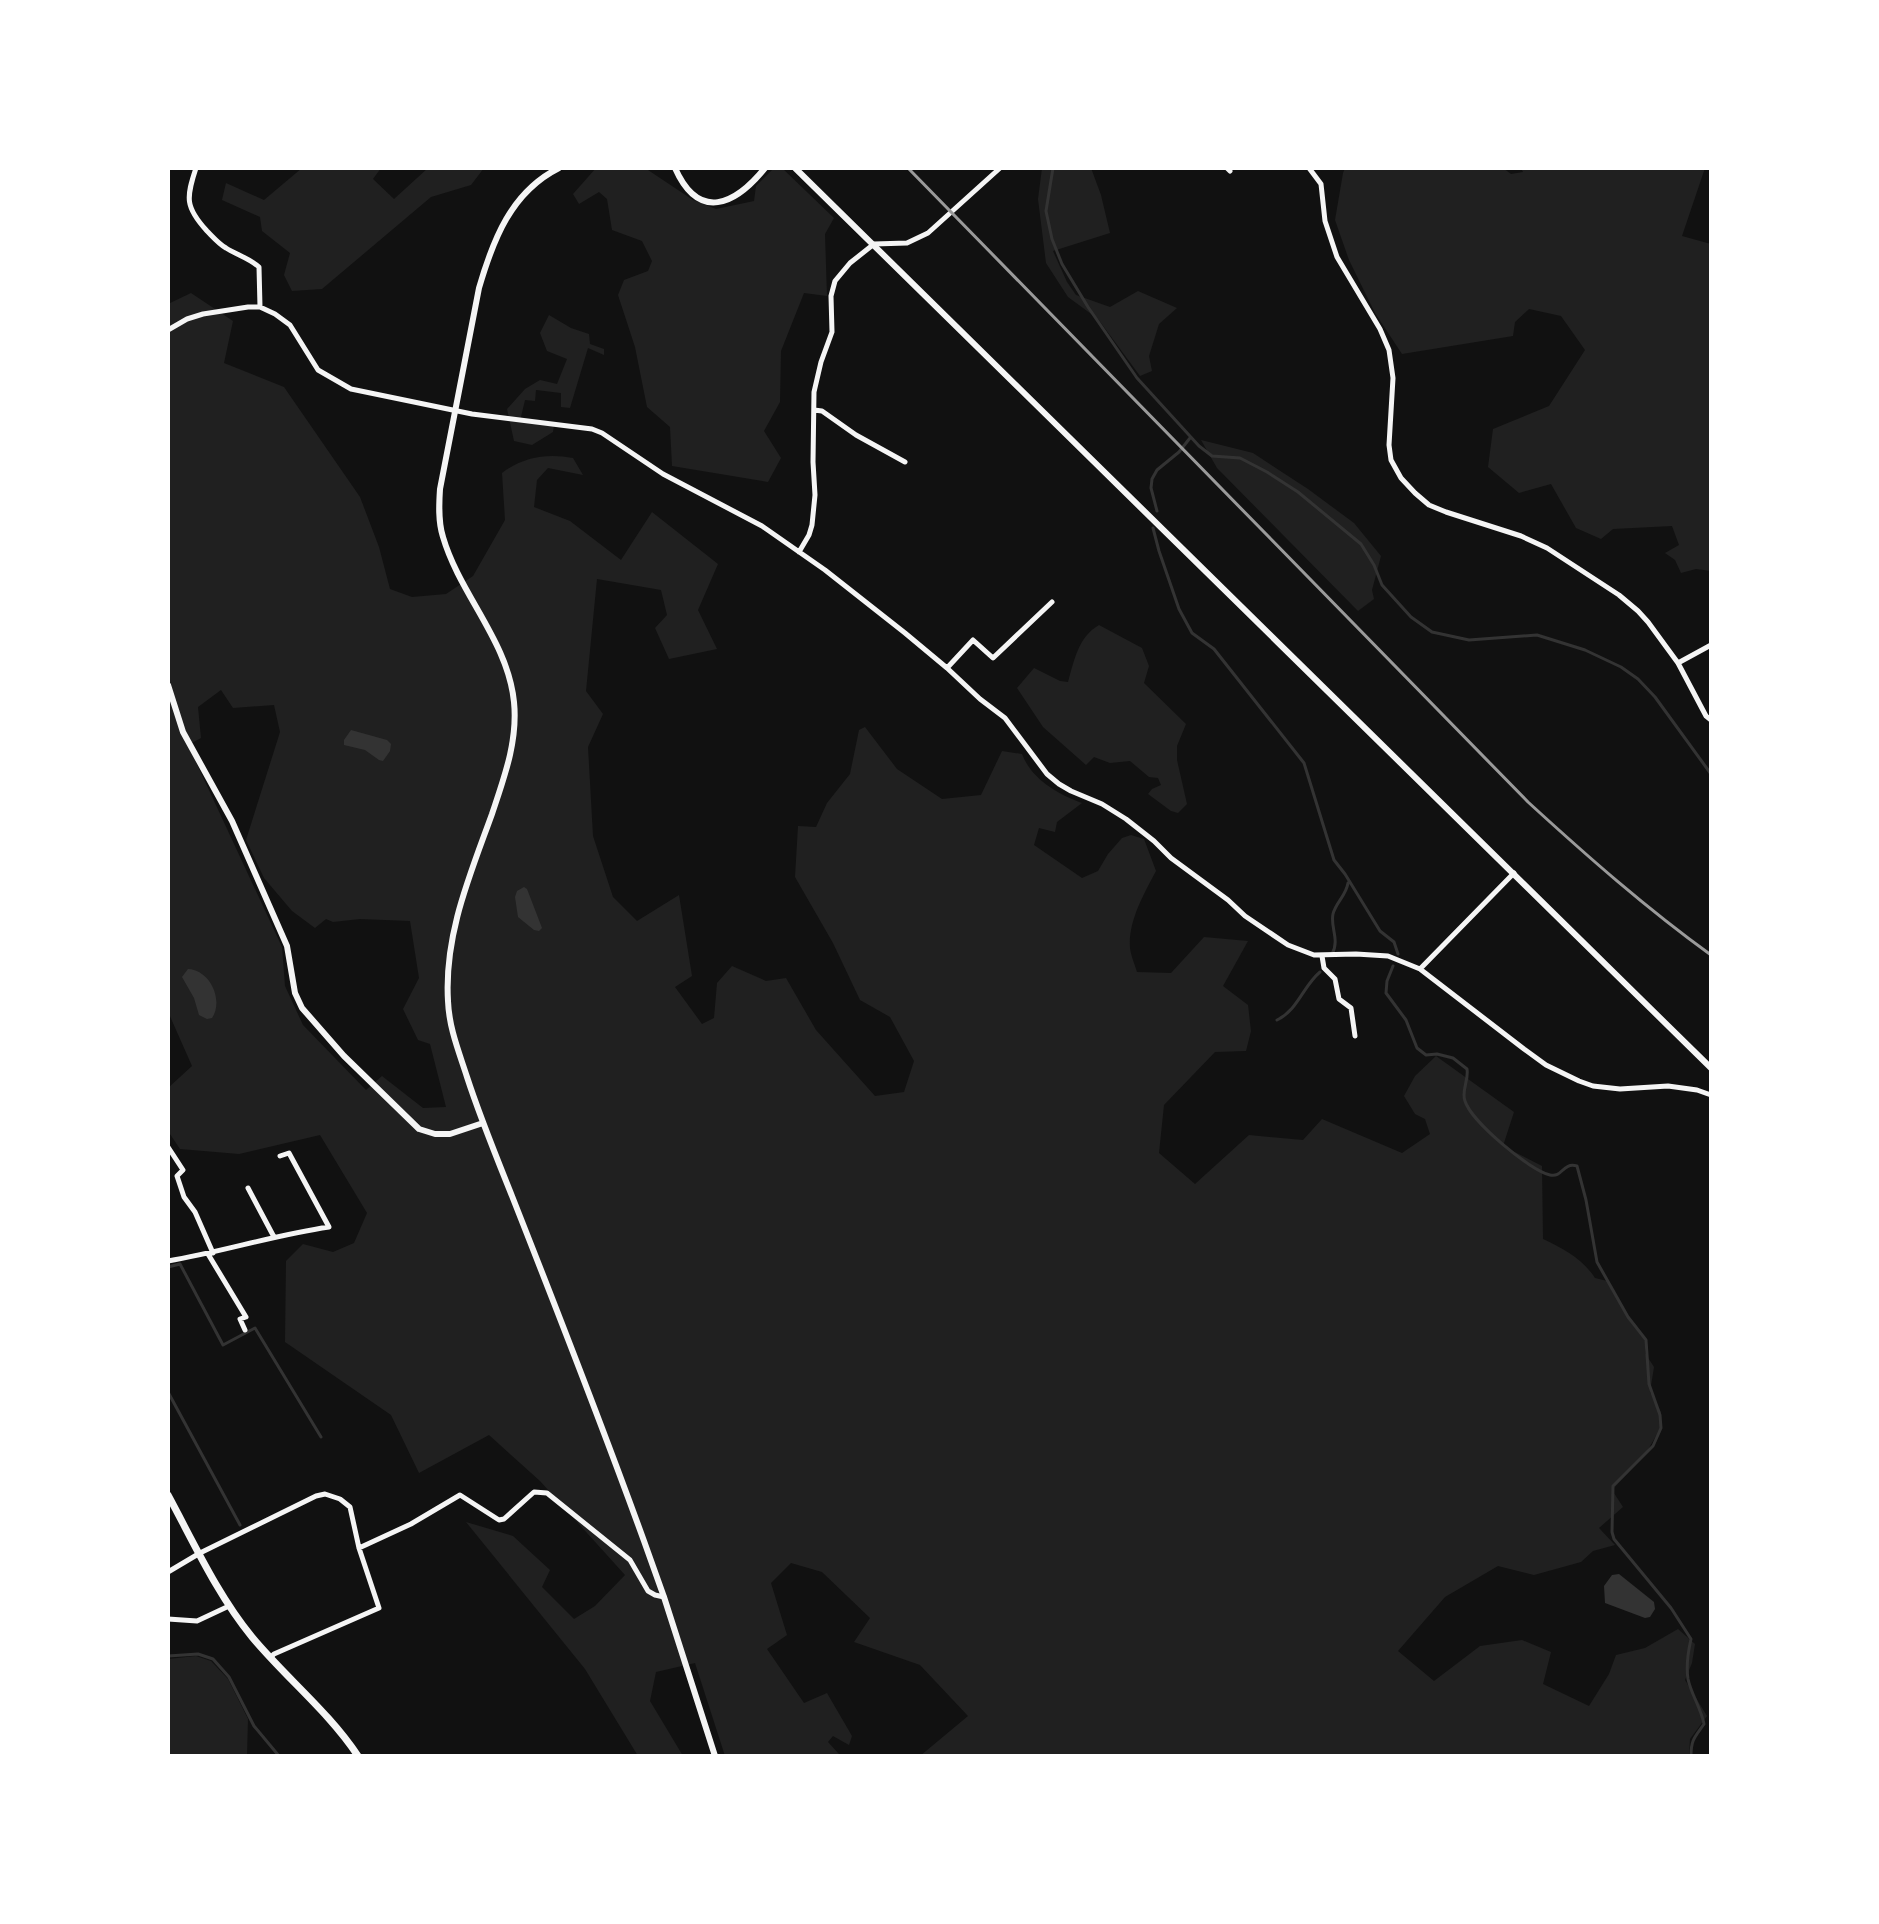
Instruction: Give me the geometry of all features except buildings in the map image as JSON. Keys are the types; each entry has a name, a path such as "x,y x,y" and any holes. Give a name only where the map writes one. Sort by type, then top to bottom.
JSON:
{"main road":[{"path":"168,1495 229,1606 255,1640 334,1725 358,1756"}],"street":[{"path":"196,168 189,204 194,215 219,243 259,267 260,307"},
{"path":"559,168 525,193 504,222 493,245 479,288 440,489 442,534 456,571 484,620 510,676 515,703 512,749 463,894 451,941 448,1001 452,1031 483,1123 626,1492 664,1597 715,1756"},
{"path":"675,168 687,189 695,196 721,202 741,193 765,168"},
{"path":"795,168 1711,1068"},
{"path":"799,552 812,525 815,495 814,392 832,332 831,296 835,281 850,263 874,244 907,243 928,233 1000,168"},
{"path":"1309,168 1321,184 1325,221 1337,257 1389,350 1393,378 1389,445 1391,460 1401,478 1429,505 1547,548 1619,595 1648,622 1678,663 1711,720"},
{"path":"168,330 203,314 260,307 290,325 318,370 351,389 472,414 592,429 602,433 663,474 762,526 844,585 1005,718 1047,774 1059,784 1126,819 1264,930 1304,953 1388,956 1420,969 1546,1065 1579,1081 1620,1089 1668,1086 1711,1095"},
{"path":"814,410 822,411 856,435 905,462"},
{"path":"947,668 973,640 993,658 1052,602"},
{"path":"1678,663 1711,645"},
{"path":"168,685 183,732 232,821 287,946 295,993 302,1008 334,1046 419,1129 450,1134 483,1123"},
{"path":"1420,969 1514,873"},
{"path":"1322,956 1324,968 1335,979 1339,999 1351,1008 1355,1036"},
{"path":"168,1147 183,1170 177,1176 184,1197 195,1212 210,1254 246,1317 240,1319 245,1330"},
{"path":"168,1261 329,1227 289,1153 280,1156"},
{"path":"248,1188 274,1237"},
{"path":"359,1548 411,1524 460,1495 499,1520 534,1492 547,1493 630,1560 648,1591 664,1597"},
{"path":"168,1572 316,1496 325,1494 340,1499 350,1507 359,1548 379,1608 271,1657"},
{"path":"168,1619 197,1621 229,1606"}],"shaded area":[{"path":"302,168 381,168 373,179 394,199 428,168 484,168 471,185 431,197 322,289 292,291 284,275 290,253 262,231 260,217 222,200 226,183 264,200"},
{"path":"596,168 648,170 693,200 716,209 754,201 756,186 774,168 782,168 834,218 825,234 827,296 804,293 781,351 780,402 764,431 781,458 768,482 672,466 670,427 647,407 635,347 618,295 624,280 648,271 652,261 642,241 612,230 607,199 599,192 579,204 573,194"},
{"path":"1042,168 1091,168 1101,195 1110,233 1053,251 1076,295 1110,307 1138,291 1177,308 1159,324 1149,356 1152,371 1140,376 1098,319 1068,297 1046,263 1038,199"},
{"path":"1345,168 1503,168 1511,174 1523,172 1521,168 1705,168 1682,236 1711,244 1711,571 1696,569 1681,573 1675,560 1665,553 1679,545 1672,526 1613,529 1601,539 1576,528 1551,484 1519,493 1488,467 1493,429 1549,406 1585,350 1561,316 1529,309 1515,322 1513,336 1402,354 1375,313 1349,260 1335,220"},
{"path":"191,293 233,321 224,363 284,387 360,497 379,547 390,589 412,597 446,594 473,576 505,520 502,473 518,463 545,456 573,458 583,475 548,468 537,480 534,507 570,521 621,560 652,512 718,564 698,610 717,649 669,659 655,628 667,615 661,590 597,579 586,691 603,714 588,747 593,836 613,897 637,921 679,895 692,976 675,987 702,1024 714,1018 717,983 732,966 766,981 786,978 816,1030 875,1096 904,1092 914,1061 890,1017 860,1000 833,943 795,877 798,826 816,827 827,803 850,774 859,730 865,727 897,769 942,799 981,795 1002,751 1022,754 1039,779 1082,803 1057,822 1055,832 1039,828 1034,845 1082,878 1098,871 1122,838 1131,835 1144,839 1156,871 1138,908 1130,938 1137,972 1171,973 1204,937 1248,941 1223,986 1248,1005 1251,1031 1246,1051 1215,1052 1164,1105 1159,1153 1195,1184 1249,1135 1303,1140 1322,1119 1402,1153 1430,1134 1425,1119 1415,1114 1404,1096 1415,1076 1436,1056 1514,1112 1503,1146 1542,1166 1543,1239 1565,1250 1595,1278 1607,1281 1645,1341 1645,1353 1654,1367 1650,1392 1661,1412 1661,1427 1645,1455 1612,1490 1623,1507 1599,1528 1615,1545 1593,1551 1581,1562 1534,1575 1498,1566 1445,1597 1398,1651 1434,1681 1480,1646 1522,1640 1551,1652 1543,1684 1589,1706 1609,1674 1616,1655 1645,1648 1678,1629 1695,1644 1685,1680 1707,1716 1690,1739 1689,1756 920,1756 968,1716 920,1665 854,1642 870,1618 822,1572 791,1563 771,1583 787,1635 767,1649 804,1703 827,1693 852,1736 849,1745 833,1736 828,1742 838,1756 725,1756 695,1663 656,1672 650,1701 683,1756 638,1756 585,1669 466,1522 513,1536 550,1570 542,1587 574,1619 595,1606 625,1575 540,1481 489,1435 419,1473 391,1415 285,1342 286,1261 303,1244 333,1252 354,1243 367,1213 320,1135 239,1154 180,1149 168,1131 168,1088 192,1066 168,1006 168,304","holes":["221,690 233,708 274,705 280,732 246,840 264,878 292,911 315,928 326,919 333,922 360,919 410,921 419,978 403,1009 418,1040 430,1044 446,1107 423,1108 382,1076 366,1090 303,1025 285,986 282,947 188,745 201,738 198,707"]},
{"path":"549,315 589,334 590,344 604,349 604,355 588,348 570,408 561,407 561,393 536,390 535,401 525,400 520,421 554,425 553,432 532,445 514,441 507,409 525,389 540,380 557,384 567,359 547,351 540,333"},
{"path":"1201,440 1253,453 1354,523 1381,556 1372,590 1374,599 1358,611 1217,468"},
{"path":"1099,625 1142,648 1149,666 1144,683 1186,724 1177,746 1177,760 1187,804 1178,813 1148,794 1161,785 1158,778 1149,777 1130,761 1110,763 1094,757 1086,765 1043,727 1017,688 1034,668 1068,682 1082,643"},
{"path":"351,730 387,740 391,744 390,751 383,761 365,750 344,745"},
{"path":"524,887 542,928 539,931 518,917 515,897 517,891"},
{"path":"188,969 203,975 213,987 216,1003 212,1018 199,1015 182,977"},
{"path":"1619,1574 1654,1602 1655,1609 1650,1617 1645,1618 1605,1603 1604,1586 1612,1575"},
{"path":"196,1656 211,1661 228,1679 248,1719 247,1756 168,1756 168,1659"}],"waterway":[{"path":"1053,168 1046,211 1062,264 1137,378 1199,446 1212,456 1240,458 1298,492 1361,544 1382,585 1411,617 1432,632 1469,640 1537,635 1585,650 1621,667 1655,697 1711,774"},
{"path":"1157,511 1152,479 1157,470 1190,438"},
{"path":"1153,528 1179,609 1192,633 1214,649 1304,763 1334,860 1380,931 1394,942 1398,954"},
{"path":"1332,954 1335,944 1333,914 1348,883"},
{"path":"1393,966 1386,993 1406,1020 1417,1048 1426,1055 1453,1058 1467,1069 1465,1101 1489,1132 1515,1155 1550,1175 1558,1174 1568,1166 1577,1166 1597,1262 1628,1317 1646,1340 1649,1384 1660,1415 1661,1428 1653,1446 1613,1486 1612,1532 1614,1539 1671,1608 1691,1639 1688,1679 1704,1724 1693,1742 1691,1756"},
{"path":"1277,1020 1290,1010 1320,972"},
{"path":"168,1267 180,1264 223,1345 255,1328 321,1437"},
{"path":"168,1392 240,1525"},
{"path":"168,1656 198,1654 213,1659 229,1677 254,1726 279,1756"}],"railway":[{"path":"908,168 1528,802 1617,881 1711,955"}]}
